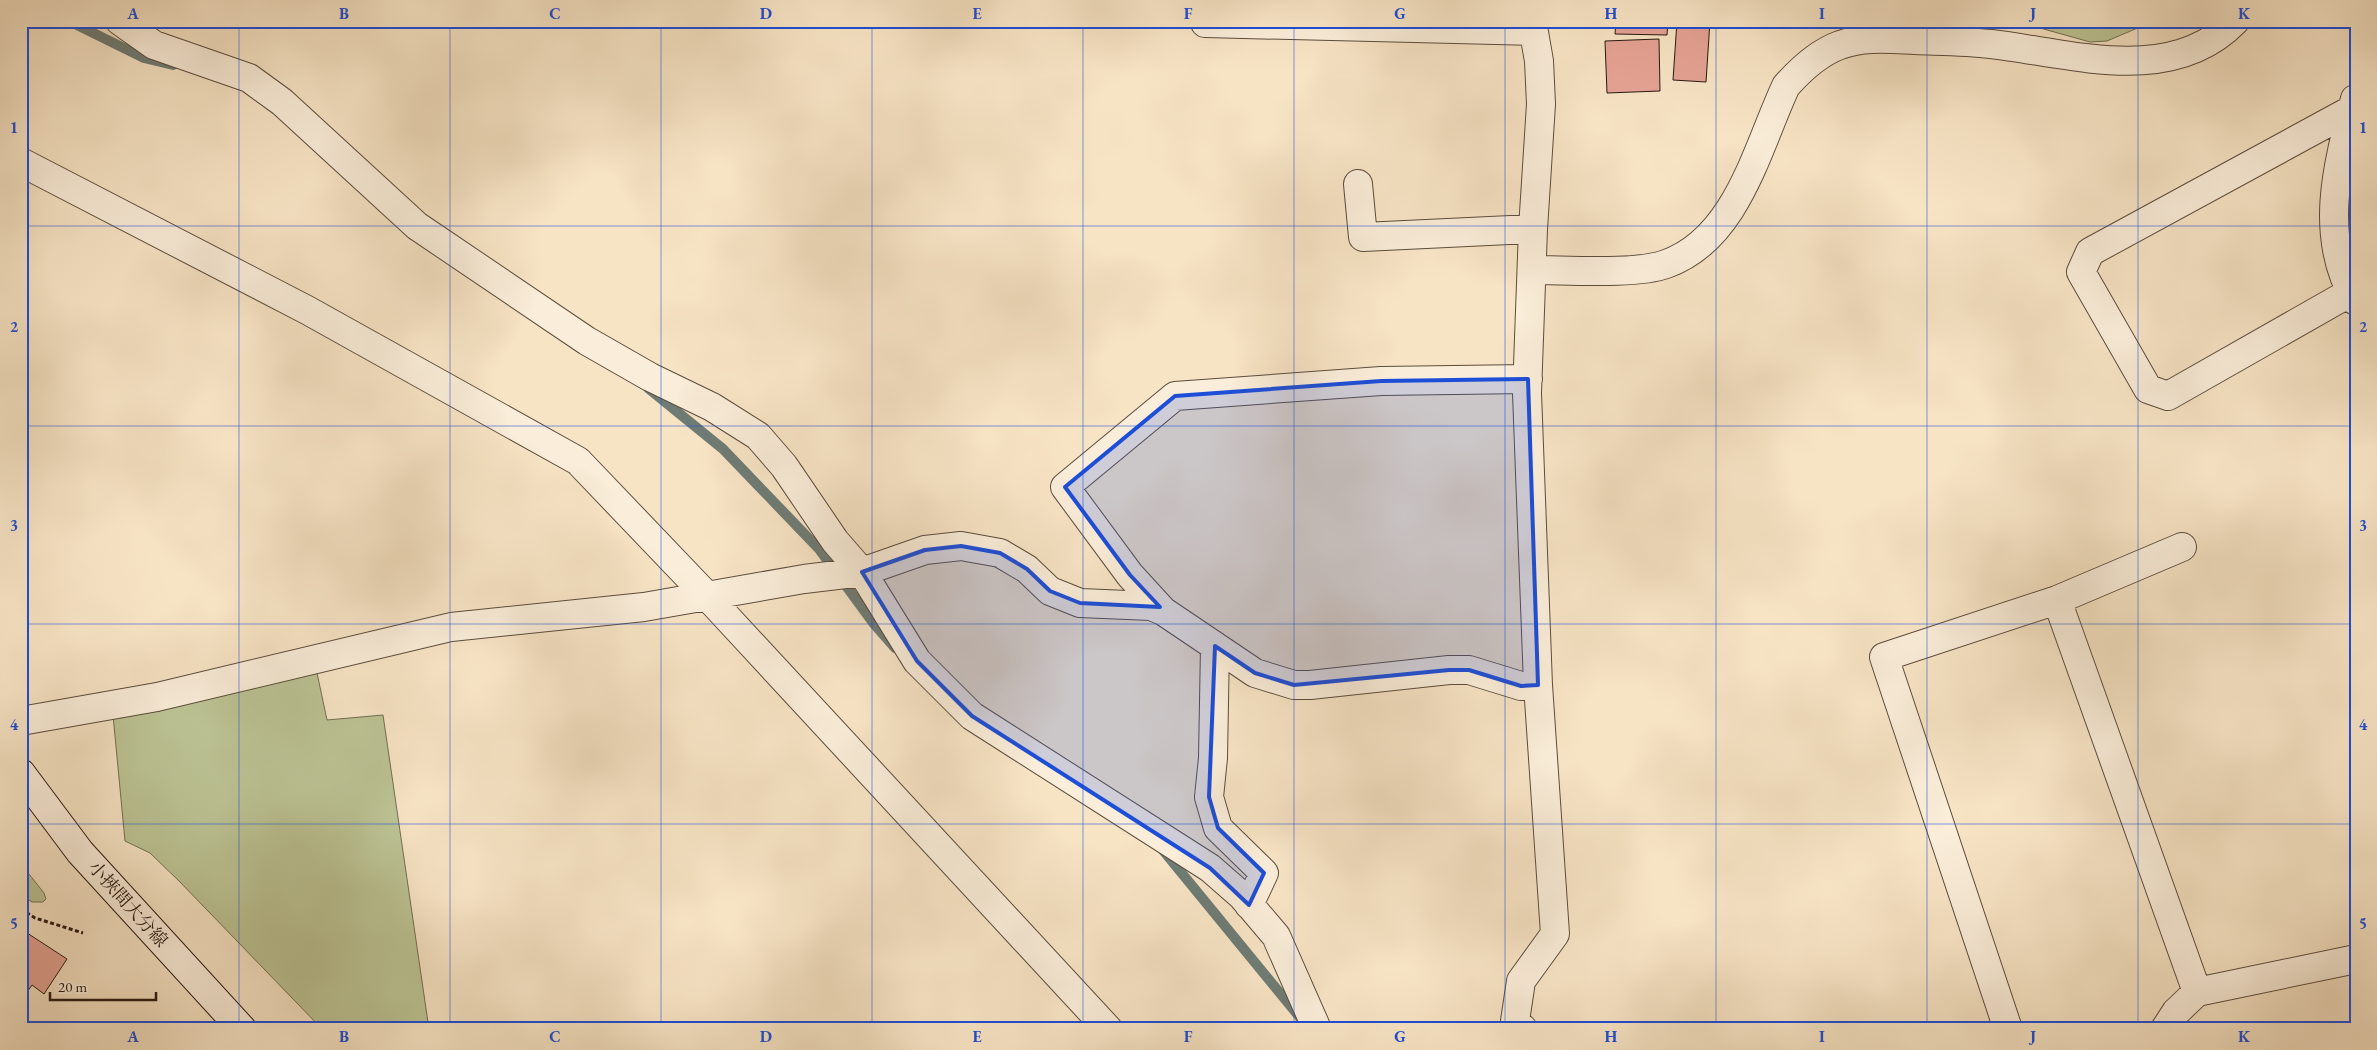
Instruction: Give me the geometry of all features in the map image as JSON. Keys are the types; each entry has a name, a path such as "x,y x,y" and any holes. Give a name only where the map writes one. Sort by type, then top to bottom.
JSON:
{"street":[{"path":"120,21 154,45 249,78 282,102 417,226 587,341 650,377 712,407 758,436 784,466 835,541 862,572 917,661 972,716 1210,868 1249,905 1276,936 1317,1029"},
{"path":"1533,270 1642,268 1665,265 1689,253 1709,236 1732,208 1786,86 1800,70 1825,52 1841,44 1866,40 1952,42 1990,44 2119,61 2154,60 2184,52 2208,41 2235,21"},
{"path":"1205,24 1533,26 1539,60 1541,104 1533,229 1528,379 1538,685 1555,934 1521,981 1514,1021 1523,1029"},
{"path":"2354,104 2339,164 2333,222 2335,244 2353,296 2168,396 2148,389 2081,272 2090,252 2354,104"},
{"path":"21,162 307,310 578,461 708,596 1108,1029"},
{"path":"1358,184 1363,237 1533,229"},
{"path":"1163,611 1130,575 1065,487 1175,396 1381,381 1528,379"},
{"path":"21,720 157,697 451,627 644,607 804,579 862,572 925,550 961,546 1000,553 1027,569 1050,591 1080,603 1151,606 1163,611 1256,673 1294,684 1310,685 1449,670 1469,670 1522,686 1538,685"},
{"path":"2008,1029 1884,657 2057,600 2182,547"},
{"path":"2057,600 2197,992"},
{"path":"1214,646 1213,758 1209,797 1218,828 1264,873 1249,905"},
{"name":"小挾間大分線","path":"21,773 87,859 242,1029"},
{"path":"2165,1029 2176,1012 2197,992 2356,959"}],"path":[{"path":"21,909 34,918 83,933"}],"highlighted area":[{"path":"1528,379 1538,685 1521,686 1469,670 1449,670 1294,685 1255,673 1215,646 1209,797 1218,828 1264,873 1249,905 1210,868 972,716 917,661 862,572 925,550 961,546 1000,553 1027,569 1050,591 1080,603 1160,607 1130,575 1065,487 1175,396 1381,381"}],"green space":[{"path":"2015,21 2154,21 2107,41 2090,42"},
{"path":"317,673 327,720 383,715 429,1029 322,1029 150,853 125,841 113,715"},
{"path":"21,864 44,893 46,899 43,902 32,902 21,895"}],"building":[{"path":"1616,21 1668,21 1667,35 1615,34"},
{"path":"1677,21 1710,21 1706,82 1673,80"},
{"path":"1659,39 1660,91 1607,93 1605,41"},
{"path":"21,929 67,959 44,994 32,985 27,992 21,988"}],"waterway":[{"path":"69,21 144,58 173,65"},
{"path":"648,388 723,449 819,549 874,624 895,648"},
{"path":"1162,849 1302,1020"}]}
